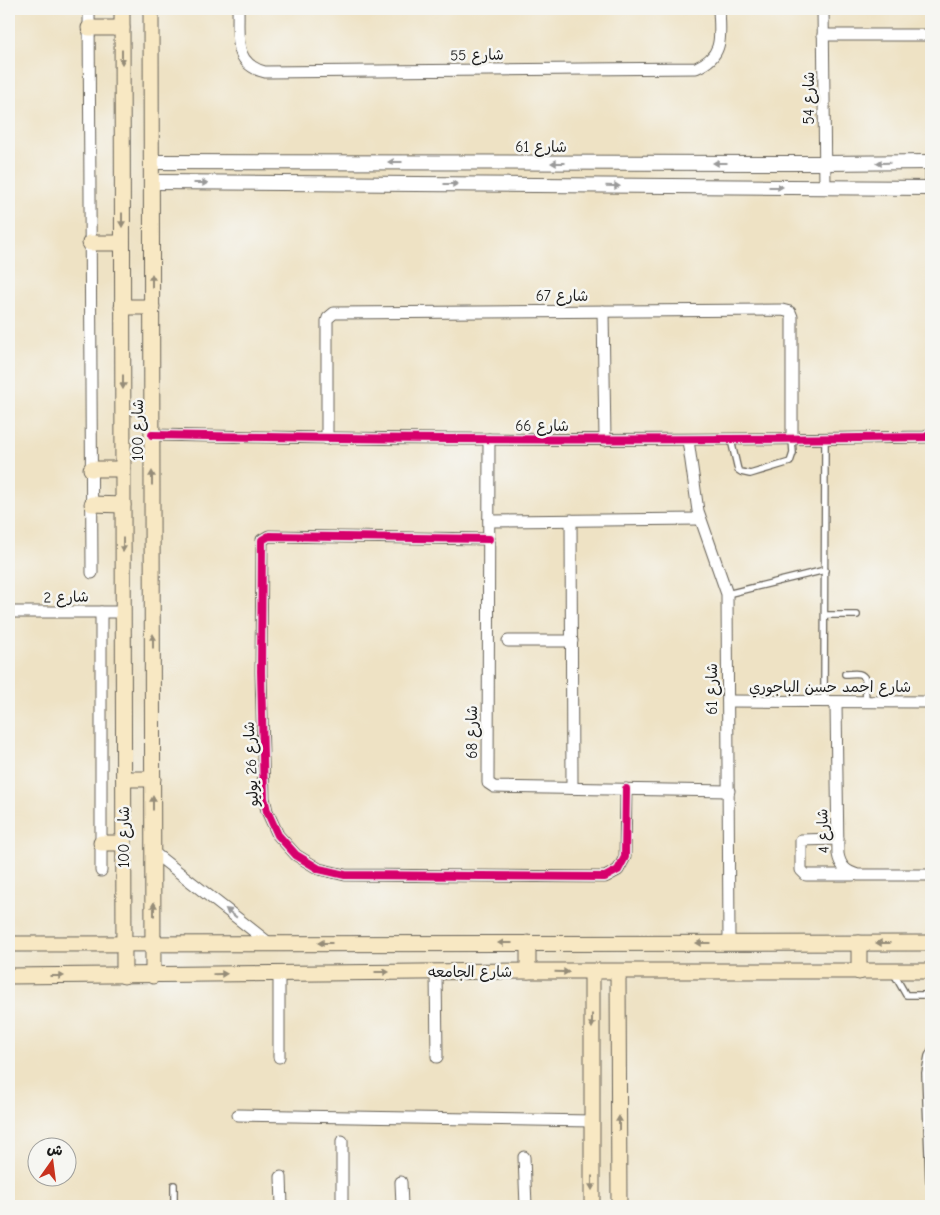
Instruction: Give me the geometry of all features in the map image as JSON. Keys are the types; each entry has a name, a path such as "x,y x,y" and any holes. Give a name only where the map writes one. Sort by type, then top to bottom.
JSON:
{"main road":[{"name":"شارع 100","path":"122,9 124,976"},
{"name":"شارع 100","path":"151,9 153,976"},
{"path":"89,28 122,28"},
{"path":"90,243 122,243"},
{"path":"122,306 152,307"},
{"path":"91,469 123,469"},
{"path":"92,504 123,505"},
{"path":"124,779 153,779"},
{"path":"101,843 124,843"},
{"path":"528,943 528,971"},
{"path":"859,943 860,972"},
{"name":"شارع الجامعه","path":"9,944 931,943"},
{"name":"شارع الجامعه","path":"9,976 528,971 931,971"},
{"path":"592,972 592,1206"},
{"path":"618,972 619,1206"}],"street":[{"path":"89,9 92,573"},
{"name":"شارع 55","path":"238,9 240,53 244,61 250,66 264,72 696,68 705,65 717,52 720,43 719,9"},
{"name":"شارع 54","path":"823,9 825,188"},
{"path":"823,35 931,34"},
{"name":"شارع 61","path":"152,162 931,162"},
{"path":"152,182 931,189 931,162"},
{"name":"شارع 67","path":"326,439 327,321 334,313 782,310 788,311 792,317 792,439"},
{"path":"603,311 605,440"},
{"name":"شارع 66","path":"152,435 326,439 731,440 926,437 931,434"},
{"name":"شارع 68","path":"489,439 488,782 494,787 729,791"},
{"name":"شارع 61","path":"688,440 700,519 727,594 729,942"},
{"path":"489,521 700,519"},
{"path":"571,520 572,788"},
{"name":"شارع 26 يوليو","path":"489,538 269,536 262,540 261,672 264,798 272,824 286,846 302,859 319,869 345,875 605,876 618,870 625,857 626,789"},
{"name":"شارع 2","path":"9,612 123,612"},
{"path":"101,612 101,871"},
{"path":"508,641 572,642"},
{"name":"شارع احمد حسن الباجوري","path":"728,701 931,702"},
{"name":"شارع 4","path":"830,703 839,860 842,866 852,874 858,875"},
{"path":"838,839 801,840 801,870 806,874 931,874"},
{"path":"153,852 269,943"},
{"path":"436,972 437,1057"},
{"path":"279,973 280,1057"},
{"path":"238,1115 592,1121"},
{"path":"342,1142 342,1206"},
{"path":"524,1157 526,1206"},
{"path":"281,1177 282,1206"},
{"path":"402,1182 402,1206"}],"lane":[{"path":"731,440 738,470 750,474 790,462 792,439"},
{"path":"825,439 825,616 830,703"},
{"path":"727,594 825,570"},
{"path":"825,616 857,615"},
{"path":"845,674 861,674 864,676 866,679 866,702"},
{"path":"892,972 906,995 931,995"},
{"path":"931,1050 925,1073 931,1188"},
{"path":"174,1185 174,1206"}],"cycle path":[{"path":"152,435 442,439 636,439 926,437 931,433"},
{"path":"489,539 269,536 262,540 261,672 264,798 267,811 278,835 296,855 319,869 345,875 605,877 618,870 625,857 626,789"}]}
